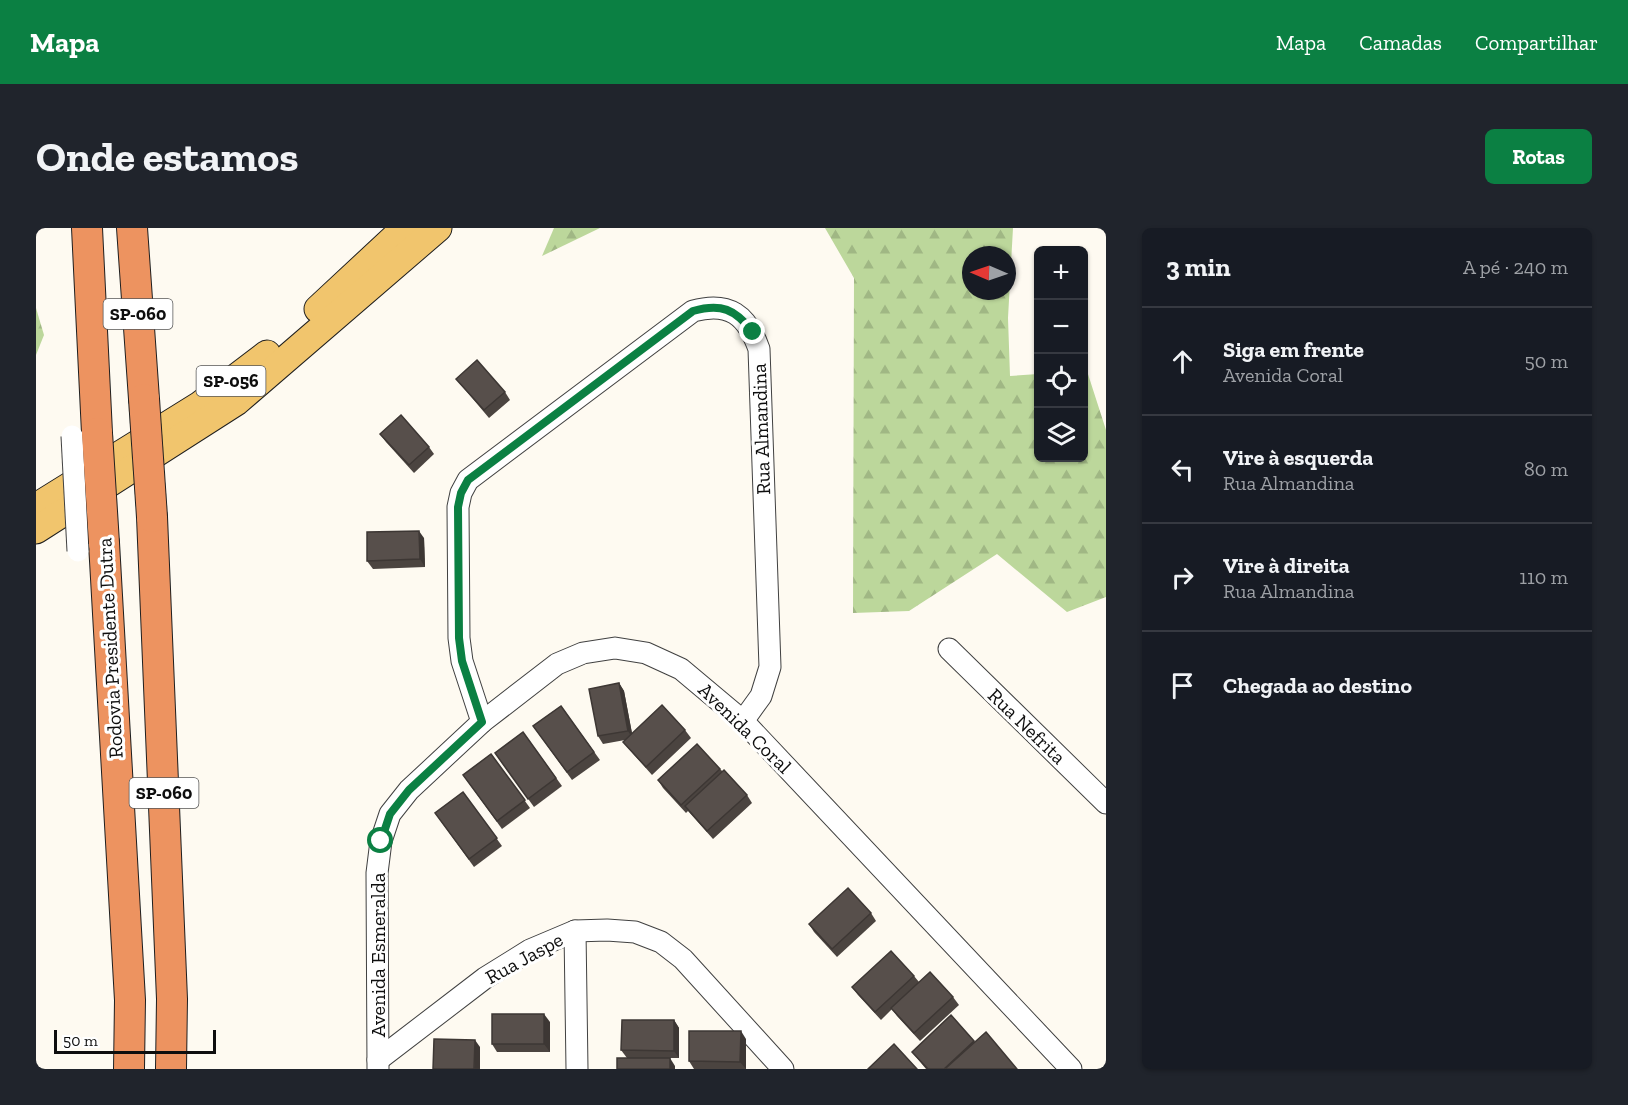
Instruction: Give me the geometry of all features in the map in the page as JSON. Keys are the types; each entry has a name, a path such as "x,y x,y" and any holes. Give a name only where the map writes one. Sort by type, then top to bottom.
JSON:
{"highway":[{"name":"SP-060","path":"132,228 152,517 172,999 171,1069"},
{"name":"Rodovia Presidente Dutra","path":"86,231 85,434 91,547 130,1000 129,1069"}],"main road":[{"name":"SP-056","path":"36,507 200,405 265,356 405,228"},
{"name":"SP-056","path":"36,530 236,402 438,228"}],"street":[{"name":"Rua Almandina","path":"482,722 462,661 459,638 458,507 461,493 468,480 693,311 711,306 726,309 742,318 753,332 759,350 770,667 761,696 743,721"},
{"name":"Avenida Coral","path":"381,841 390,814 409,790 482,722 557,664 583,653 615,648 646,654 681,669 743,721 1071,1069"},
{"name":"Rua Nefrita","path":"949,649 1106,803"},
{"name":"Avenida Esmeralda","path":"378,1065 377,873 381,841"},
{"name":"Rua Jaspe","path":"378,1065 485,978 530,950 575,931 635,932 660,942 683,959 783,1069"},
{"path":"575,931 577,1069"}],"green space":[{"path":"554,228 600,228 542,256"},
{"path":"825,228 1013,228 1012,246 962,246 962,300 1009,300 1010,376 1034,374 1034,462 1088,462 1088,374 1106,430 1106,597 1067,612 997,554 909,611 853,613 854,278"},
{"path":"36,308 44,335 36,355"}],"building":[{"path":"477,360 505,392 484,410 456,379"},
{"path":"401,415 429,447 409,465 380,434"},
{"path":"419,531 420,559 367,561 367,532"},
{"path":"619,683 628,731 598,736 589,689"},
{"path":"662,705 685,730 646,767 623,742"},
{"path":"561,706 594,752 567,772 533,726"},
{"path":"523,732 556,778 528,799 495,753"},
{"path":"697,744 720,769 681,805 658,780"},
{"path":"491,754 525,800 497,821 463,775"},
{"path":"724,770 747,795 707,831 685,806"},
{"path":"463,792 497,838 469,859 435,813"},
{"path":"848,888 871,913 832,949 809,924"},
{"path":"891,951 914,976 875,1012 852,987"},
{"path":"930,972 953,997 914,1033 891,1008"},
{"path":"492,1014 544,1014 544,1044 492,1044"},
{"path":"951,1015 974,1041 944,1069 928,1069 912,1052"},
{"path":"622,1020 674,1020 674,1051 621,1050"},
{"path":"689,1031 741,1031 740,1062 689,1061"},
{"path":"986,1032 1017,1069 946,1068"},
{"path":"434,1039 475,1040 474,1069 433,1069"},
{"path":"894,1044 917,1069 868,1069"},
{"path":"617,1058 670,1058 670,1069 617,1069"}],"route":[{"path":"381,841 390,814 409,790 482,722 462,661 459,638 458,507 461,493 468,480 693,311 711,306 726,309 742,318 753,332"}]}
